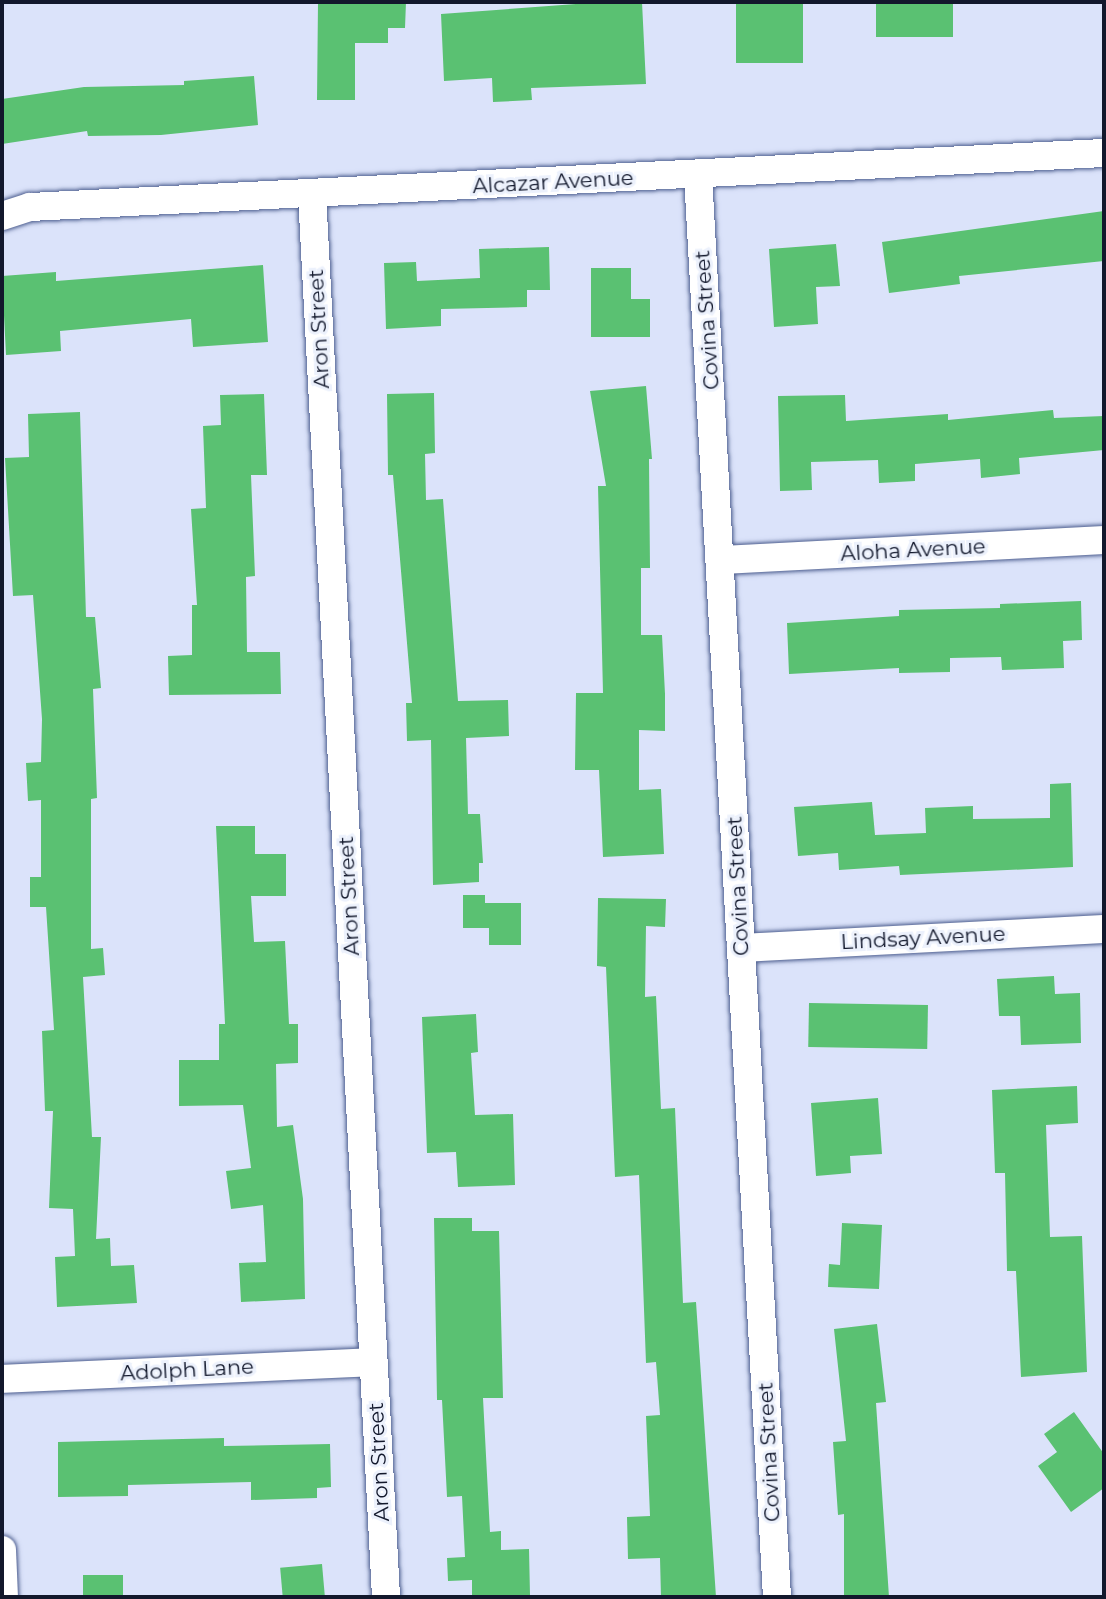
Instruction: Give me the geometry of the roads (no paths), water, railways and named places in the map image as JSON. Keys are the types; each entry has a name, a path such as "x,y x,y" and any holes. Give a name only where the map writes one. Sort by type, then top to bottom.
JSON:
{"street":[{"name":"Alcazar Avenue","path":"2,216 30,207 1104,153"},
{"name":"Covina Street","path":"698,175 722,560 776,1597"},
{"name":"Aron Street","path":"312,194 386,1597"},
{"name":"Aloha Avenue","path":"722,560 1104,540"},
{"name":"Lindsay Avenue","path":"741,948 1104,929"},
{"name":"Adolph Lane","path":"2,1379 373,1362"},
{"path":"2,1550 4,1597"}]}
